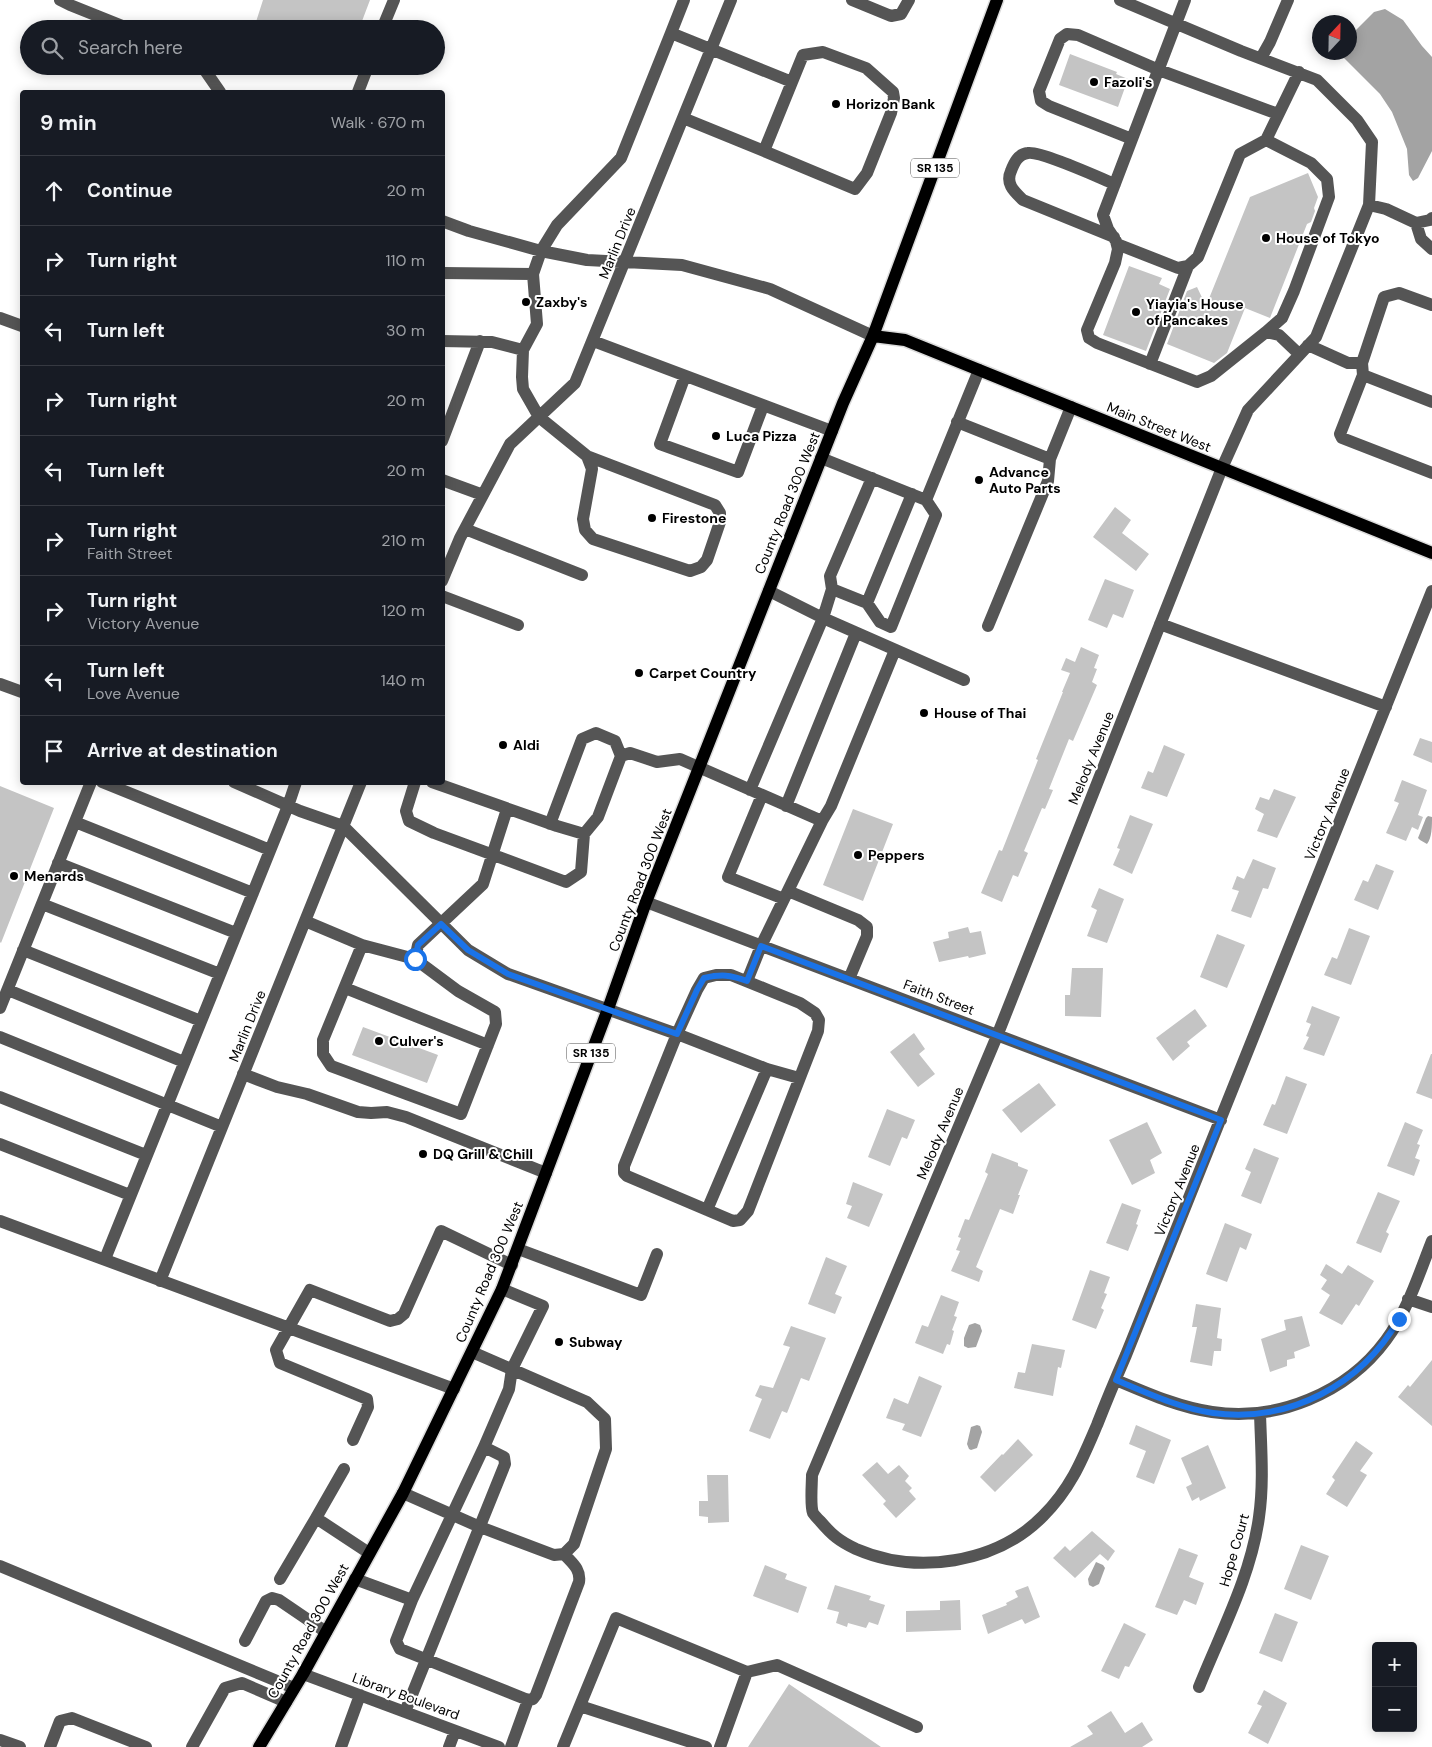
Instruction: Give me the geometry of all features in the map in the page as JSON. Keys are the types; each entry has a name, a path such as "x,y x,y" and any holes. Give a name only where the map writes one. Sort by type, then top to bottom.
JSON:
{"main road":[{"name":"County Road 300 West","path":"259,1747 303,1674 403,1494 502,1289 608,1009 646,902 821,458 873,336 997,0"},
{"name":"Main Street West","path":"873,336 905,340 1432,553"}],"street":[{"path":"60,0 108,20"},
{"path":"386,20 394,0"},
{"path":"588,456 592,470 583,520 584,530 593,539 690,571 701,567 707,560 720,522 720,513 715,505 588,456 539,417 522,389 524,350 537,324 533,274 541,251 557,224 621,158 684,0"},
{"name":"Marlin Drive","path":"445,574 465,528 510,444 575,384 731,0"},
{"path":"852,0 891,16 901,14 909,0"},
{"path":"1120,0 1260,58 1299,72 1266,140 1240,154 1198,257 1188,266 1150,364"},
{"path":"1185,0 1103,214 1118,249 1087,330 1089,338 1097,343 1197,382 1211,376 1282,318 1294,292 1329,198 1327,179 1311,163 1266,140"},
{"path":"1260,58 1270,42 1288,0"},
{"path":"671,34 792,82"},
{"path":"1132,139 1049,106 1041,101 1039,91 1060,39 1067,34 1078,35 1159,70 1278,114"},
{"path":"684,118 855,189 867,172 891,114 894,98 892,92 866,68 823,52 803,54 764,151"},
{"name":"Melody Avenue","path":"812,1475 997,1036 1222,468 1248,410 1316,337 1369,205 1372,142 1357,120 1317,80 1299,72"},
{"path":"208,75 219,90"},
{"path":"359,90 365,75"},
{"path":"1115,184 1041,154 1028,153 1015,160 1009,175 1012,190 1023,200 1178,268 1188,266"},
{"path":"1369,205 1386,208 1416,223 1432,218"},
{"path":"445,222 469,231 541,251 587,260 682,265 770,289 873,336"},
{"path":"1416,223 1421,239 1432,249"},
{"path":"445,274 533,274"},
{"path":"1432,305 1399,293 1384,297 1340,434 1342,438 1432,473"},
{"path":"0,318 20,325"},
{"path":"1266,332 1279,335 1303,350 1348,363 1432,402"},
{"path":"445,341 492,342 524,350"},
{"path":"592,341 832,431"},
{"path":"445,433 480,342"},
{"path":"926,500 979,370"},
{"path":"685,376 660,444 738,472 763,406"},
{"path":"988,626 1048,481 1050,459 1071,407"},
{"path":"958,422 1050,459"},
{"path":"821,458 926,500 936,515 891,627 880,622 867,603 832,590"},
{"path":"750,790 823,618 832,590 830,576 872,478"},
{"path":"445,481 482,495"},
{"path":"867,603 912,494"},
{"path":"465,528 582,575"},
{"path":"769,591 823,618 964,680"},
{"name":"Victory Avenue","path":"812,1475 812,1512 833,1537 882,1558 908,1562 951,1561 996,1548 1025,1532 1061,1498 1074,1478 1116,1380 1432,591"},
{"path":"445,597 518,625"},
{"path":"1160,624 1386,706"},
{"path":"786,806 856,633"},
{"path":"747,981 761,946 831,806 896,650"},
{"path":"0,684 20,691"},
{"path":"414,785 406,811 409,821 493,856 566,882 581,872 584,834 598,817 621,756 615,741 596,733 582,739 550,824"},
{"path":"621,756 630,753 657,762 680,759 822,821"},
{"path":"0,1008 90,785"},
{"path":"109,785 270,850"},
{"path":"241,785 288,806 344,826 468,950 508,974 677,1034 767,1069 799,1078"},
{"path":"104,1259 295,785"},
{"name":"Marlin Drive","path":"160,1281 360,785"},
{"path":"440,785 550,824 584,834"},
{"path":"762,795 728,877 858,920 867,927 867,936 849,979"},
{"path":"415,959 418,945 483,884 508,809"},
{"path":"75,822 253,893"},
{"path":"58,863 236,932"},
{"name":"Faith Street","path":"646,902 1221,1120"},
{"path":"42,904 220,974"},
{"path":"305,921 362,945 415,959 458,991 495,1012 496,1024 461,1114 331,1066 323,1054 324,1040 362,945"},
{"path":"23,950 201,1021"},
{"path":"716,975 731,975 747,981 800,1004 815,1013 819,1020 818,1031 752,1202 740,1220 733,1221 627,1176 624,1173 624,1166 677,1034 704,978 716,975"},
{"path":"345,988 488,1045"},
{"path":"8,990 184,1062"},
{"path":"0,1038 222,1127"},
{"path":"707,1210 767,1069"},
{"path":"243,1074 277,1087 307,1094 358,1112 387,1112 406,1117 546,1173"},
{"path":"0,1097 146,1155"},
{"path":"0,1144 130,1196"},
{"path":"0,1221 454,1389"},
{"path":"353,1440 368,1407 368,1399 280,1363 276,1350 310,1290 390,1321 398,1319 404,1314 441,1231 512,1265"},
{"path":"1116,1380 1184,1407 1214,1413 1260,1413 1284,1408 1316,1397 1331,1390 1355,1373 1387,1340 1399,1319 1432,1241"},
{"path":"518,1249 641,1295 657,1254"},
{"path":"502,1289 543,1306 512,1369 509,1389 484,1448 412,1600 396,1646 426,1660 528,1700 533,1699 579,1582 578,1570 564,1554"},
{"path":"1408,1299 1432,1307"},
{"path":"403,1494 480,1527 554,1555 564,1554 574,1544 606,1449 605,1419 587,1402 472,1352"},
{"name":"Hope Court","path":"1199,1687 1238,1593 1256,1535 1262,1500 1260,1413"},
{"path":"405,1712 506,1460 500,1455 484,1448"},
{"path":"280,1580 344,1469"},
{"path":"316,1518 370,1553"},
{"path":"0,1566 294,1688"},
{"path":"355,1579 412,1600"},
{"path":"245,1641 266,1601 272,1598 279,1600 326,1632"},
{"path":"563,1747 616,1618 746,1672 776,1665 916,1727"},
{"path":"720,1747 746,1672"},
{"name":"Library Boulevard","path":"303,1674 499,1747"},
{"path":"192,1747 225,1688 242,1683 286,1702"},
{"path":"340,1747 360,1695"},
{"path":"511,1747 528,1700"},
{"path":"580,1706 706,1747"},
{"path":"50,1747 60,1721 72,1718 146,1747"},
{"path":"449,1747 455,1731"},
{"path":"0,1740 20,1747"}],"shaded area":[{"path":"1385,9 1403,20 1432,57 1432,151 1418,178 1413,181 1409,175 1407,149 1392,112 1380,94 1346,60 1357,60 1357,29 1374,12"},
{"path":"1428,816 1432,817 1432,824 1431,835 1427,844 1418,838"},
{"path":"975,1323 980,1325 982,1331 976,1347 968,1348 964,1346 964,1338 969,1325"},
{"path":"980,1426 982,1432 977,1448 971,1450 967,1444 971,1427"},
{"path":"1096,1562 1105,1568 1099,1584 1093,1587 1089,1585 1088,1579"}],"building":[{"path":"263,0 370,0 362,20 257,20"},
{"name":"Fazoli's","path":"1070,54 1117,72 1116,74 1128,79 1118,107 1059,85"},
{"path":"1308,173 1318,197 1314,208 1315,211 1311,222 1307,224 1270,318 1245,308 1227,353 1214,363 1167,344 1187,291 1197,287 1206,306 1250,197"},
{"name":"Yiayia's House of Pancakes","path":"1129,266 1162,278 1159,284 1170,289 1146,351 1103,335"},
{"path":"1115,507 1131,520 1122,533 1149,554 1136,571 1093,537"},
{"path":"1105,579 1134,590 1123,618 1113,614 1107,628 1088,620"},
{"path":"1081,647 1099,655 1094,668 1097,669 1092,682 1097,685 1073,741 1069,739 1049,789 1053,790 1045,809 1042,808 1024,851 1028,853 1018,877 1013,875 1002,902 981,893 999,850 1002,851 1070,673 1061,670 1066,658 1075,662"},
{"path":"1420,738 1432,742 1432,763 1413,755"},
{"path":"1164,745 1185,754 1167,797 1141,788 1148,771 1153,773"},
{"path":"1402,780 1427,790 1418,815 1423,817 1418,830 1412,827 1406,841 1386,833 1399,803 1394,801"},
{"name":"Menards","path":"0,786 54,808 1,943 0,942"},
{"path":"1274,789 1296,797 1277,838 1257,831 1264,814 1255,809 1260,797 1269,800"},
{"name":"Peppers","path":"853,809 893,824 863,901 823,885"},
{"path":"1130,815 1153,824 1132,874 1113,865 1120,849 1117,848"},
{"path":"1253,859 1276,868 1268,889 1263,888 1251,918 1231,911 1239,891 1232,889 1237,876 1244,879"},
{"path":"1376,864 1394,871 1378,910 1354,900 1363,880 1368,882"},
{"path":"1099,888 1124,899 1107,943 1087,936 1097,910 1091,907"},
{"path":"968,927 970,933 981,931 986,954 939,962 933,942 949,938 948,932"},
{"path":"1349,928 1370,936 1351,985 1324,975 1332,957 1337,959"},
{"path":"1217,934 1245,945 1227,988 1200,977"},
{"path":"1072,968 1103,968 1101,1017 1065,1016 1065,995 1070,995"},
{"path":"1312,1006 1340,1017 1324,1056 1303,1049 1309,1037 1306,1036 1311,1024 1306,1022"},
{"path":"1195,1009 1207,1026 1187,1042 1190,1046 1173,1061 1156,1038"},
{"name":"Culver's","path":"363,1027 438,1055 427,1083 352,1055"},
{"path":"914,1033 925,1049 919,1054 935,1074 918,1087 890,1052"},
{"path":"1432,1054 1432,1099 1416,1093"},
{"path":"1286,1076 1307,1084 1287,1134 1263,1125 1272,1104 1275,1105"},
{"path":"1039,1083 1056,1105 1021,1133 1002,1110"},
{"path":"887,1109 915,1120 907,1139 902,1137 890,1166 868,1157"},
{"path":"1147,1122 1162,1153 1150,1160 1155,1173 1132,1185 1109,1140"},
{"path":"1405,1122 1423,1130 1417,1144 1420,1145 1415,1158 1420,1160 1414,1176 1387,1166"},
{"path":"1254,1148 1279,1158 1261,1204 1241,1196 1251,1172 1245,1169"},
{"path":"992,1153 1018,1163 1018,1166 1028,1170 1013,1214 1000,1209 976,1267 983,1271 979,1282 951,1271 960,1251 956,1250 961,1238 958,1237 965,1219 969,1220 988,1174 985,1172"},
{"path":"853,1182 883,1194 869,1227 847,1218 852,1206 846,1204"},
{"path":"1378,1192 1400,1201 1386,1232 1389,1234 1381,1253 1356,1243"},
{"path":"1122,1203 1141,1210 1136,1224 1138,1225 1128,1251 1106,1243"},
{"path":"1225,1223 1252,1234 1246,1250 1240,1247 1227,1282 1206,1274"},
{"path":"826,1257 847,1266 835,1294 842,1297 835,1314 808,1304"},
{"path":"1326,1264 1342,1274 1348,1265 1374,1281 1359,1306 1356,1304 1342,1325 1319,1313 1330,1295 1321,1289 1327,1280 1320,1275"},
{"path":"1090,1270 1110,1277 1104,1293 1107,1294 1101,1308 1104,1310 1096,1329 1072,1320"},
{"path":"941,1295 959,1302 954,1316 957,1317 952,1330 954,1331 950,1345 947,1344 943,1354 915,1343 922,1325 928,1327"},
{"path":"1196,1304 1221,1308 1217,1338 1222,1339 1221,1351 1214,1351 1212,1366 1190,1362 1197,1327 1192,1327"},
{"path":"1302,1316 1310,1346 1294,1352 1295,1358 1287,1360 1287,1366 1270,1372 1261,1339 1286,1330 1284,1320"},
{"path":"791,1326 826,1338 809,1381 801,1378 787,1413 782,1411 770,1439 749,1431 762,1399 755,1396 760,1385 773,1388 790,1347 783,1345"},
{"path":"1032,1344 1065,1350 1061,1368 1058,1367 1053,1396 1014,1388 1018,1372 1025,1373"},
{"path":"1432,1360 1432,1426 1398,1397 1408,1385 1410,1387"},
{"path":"919,1376 942,1386 921,1437 902,1430 905,1424 886,1418 894,1398 908,1404"},
{"path":"1136,1425 1171,1440 1154,1484 1136,1477 1146,1451 1129,1444"},
{"path":"1018,1439 1033,1455 995,1492 980,1477"},
{"path":"1356,1441 1373,1453 1360,1471 1367,1475 1347,1507 1326,1494 1335,1480 1332,1477"},
{"path":"1208,1445 1226,1488 1200,1501 1199,1497 1192,1501 1186,1487 1192,1484 1181,1458"},
{"path":"877,1462 888,1474 899,1465 909,1476 905,1481 912,1488 909,1491 916,1499 896,1518 883,1504 886,1501 862,1475"},
{"path":"707,1475 728,1475 729,1522 708,1523 708,1517 699,1516 699,1501 708,1501"},
{"path":"1092,1531 1115,1551 1108,1561 1100,1554 1075,1578 1053,1558 1065,1546 1070,1551"},
{"path":"1301,1545 1329,1556 1311,1600 1284,1589"},
{"path":"1179,1548 1198,1555 1189,1577 1204,1583 1196,1605 1184,1600 1177,1615 1155,1607"},
{"path":"765,1565 787,1574 785,1579 807,1587 798,1613 753,1596"},
{"path":"835,1585 871,1596 869,1600 885,1605 878,1625 869,1622 866,1628 848,1623 847,1627 836,1623 839,1612 827,1609"},
{"path":"1028,1586 1040,1617 1025,1624 1022,1619 988,1634 982,1615 1007,1605 1006,1603 1018,1597 1015,1591"},
{"path":"960,1600 961,1630 906,1632 906,1611 940,1610 940,1601"},
{"path":"1275,1613 1298,1622 1282,1662 1259,1653"},
{"path":"1124,1623 1146,1634 1129,1667 1125,1666 1119,1679 1101,1671"},
{"path":"789,1684 881,1747 748,1747"},
{"path":"1264,1690 1287,1703 1268,1744 1248,1733 1262,1706 1257,1704"},
{"path":"1111,1711 1125,1733 1142,1722 1153,1740 1142,1747 1070,1747 1093,1734 1087,1726"}],"place":[{"name":"Fazoli's","path":"1094,82"},
{"name":"Horizon Bank","path":"836,104"},
{"name":"House of Tokyo","path":"1266,238"},
{"name":"Zaxby's","path":"526,302"},
{"name":"Yiayia's House of Pancakes","path":"1136,312"},
{"name":"Luca Pizza","path":"716,436"},
{"name":"Advance Auto Parts","path":"979,480"},
{"name":"Firestone","path":"652,518"},
{"name":"Carpet Country","path":"639,673"},
{"name":"House of Thai","path":"924,713"},
{"name":"Aldi","path":"503,745"},
{"name":"Peppers","path":"858,855"},
{"name":"Menards","path":"14,876"},
{"name":"Culver's","path":"379,1041"},
{"name":"DQ Grill & Chill","path":"423,1154"},
{"name":"Subway","path":"559,1342"}],"route":[{"path":"415,959 418,945 441,924 468,950 508,974 677,1034 704,978 716,975 731,975 747,981 761,946 1221,1120 1116,1380 1184,1407 1214,1413 1236,1414 1260,1413 1299,1404 1331,1390 1355,1373 1387,1340 1399,1319"}]}
